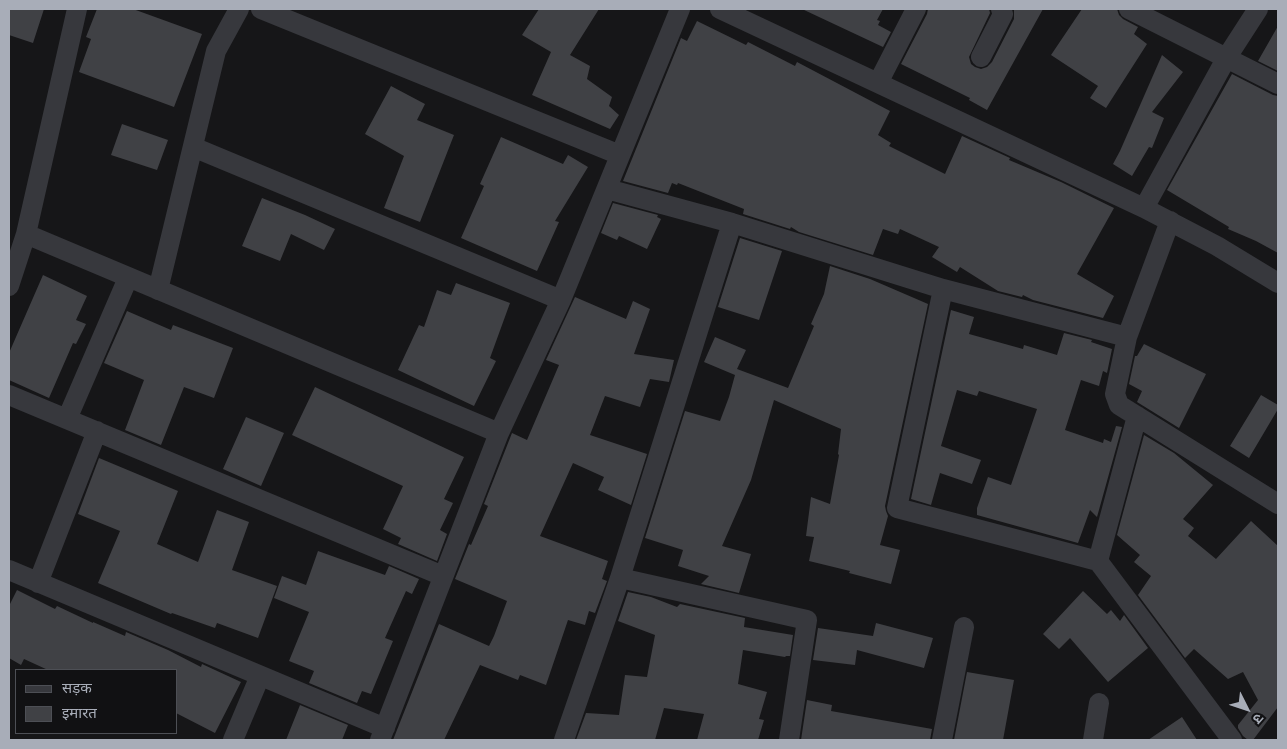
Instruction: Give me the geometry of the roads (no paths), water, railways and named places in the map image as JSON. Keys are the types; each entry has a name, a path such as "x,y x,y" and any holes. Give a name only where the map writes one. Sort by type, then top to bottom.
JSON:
{"street":[{"path":"9,286 26,234 77,9"},
{"path":"158,290 216,51 238,9"},
{"path":"261,9 620,155"},
{"path":"9,570 260,676 382,734 499,433 561,300 680,9"},
{"path":"720,9 1144,208 1217,246 1278,283"},
{"path":"878,83 916,9"},
{"path":"981,57 1003,14 1001,9"},
{"path":"1128,9 1278,84"},
{"path":"1144,208 1228,58 1258,9"},
{"path":"193,147 561,300"},
{"path":"607,188 732,223 943,289 1126,337"},
{"path":"1170,221 1126,337 1115,394 1119,405 1278,504"},
{"path":"564,740 620,578 732,223"},
{"path":"26,234 499,433"},
{"path":"67,419 128,278"},
{"path":"943,289 897,508 1098,561 1232,740"},
{"path":"9,395 442,576"},
{"path":"1098,561 1137,416"},
{"path":"38,583 96,431"},
{"path":"620,578 807,620 788,740"},
{"path":"942,740 964,626"},
{"path":"234,740 260,676"},
{"path":"1093,740 1099,703"}]}
